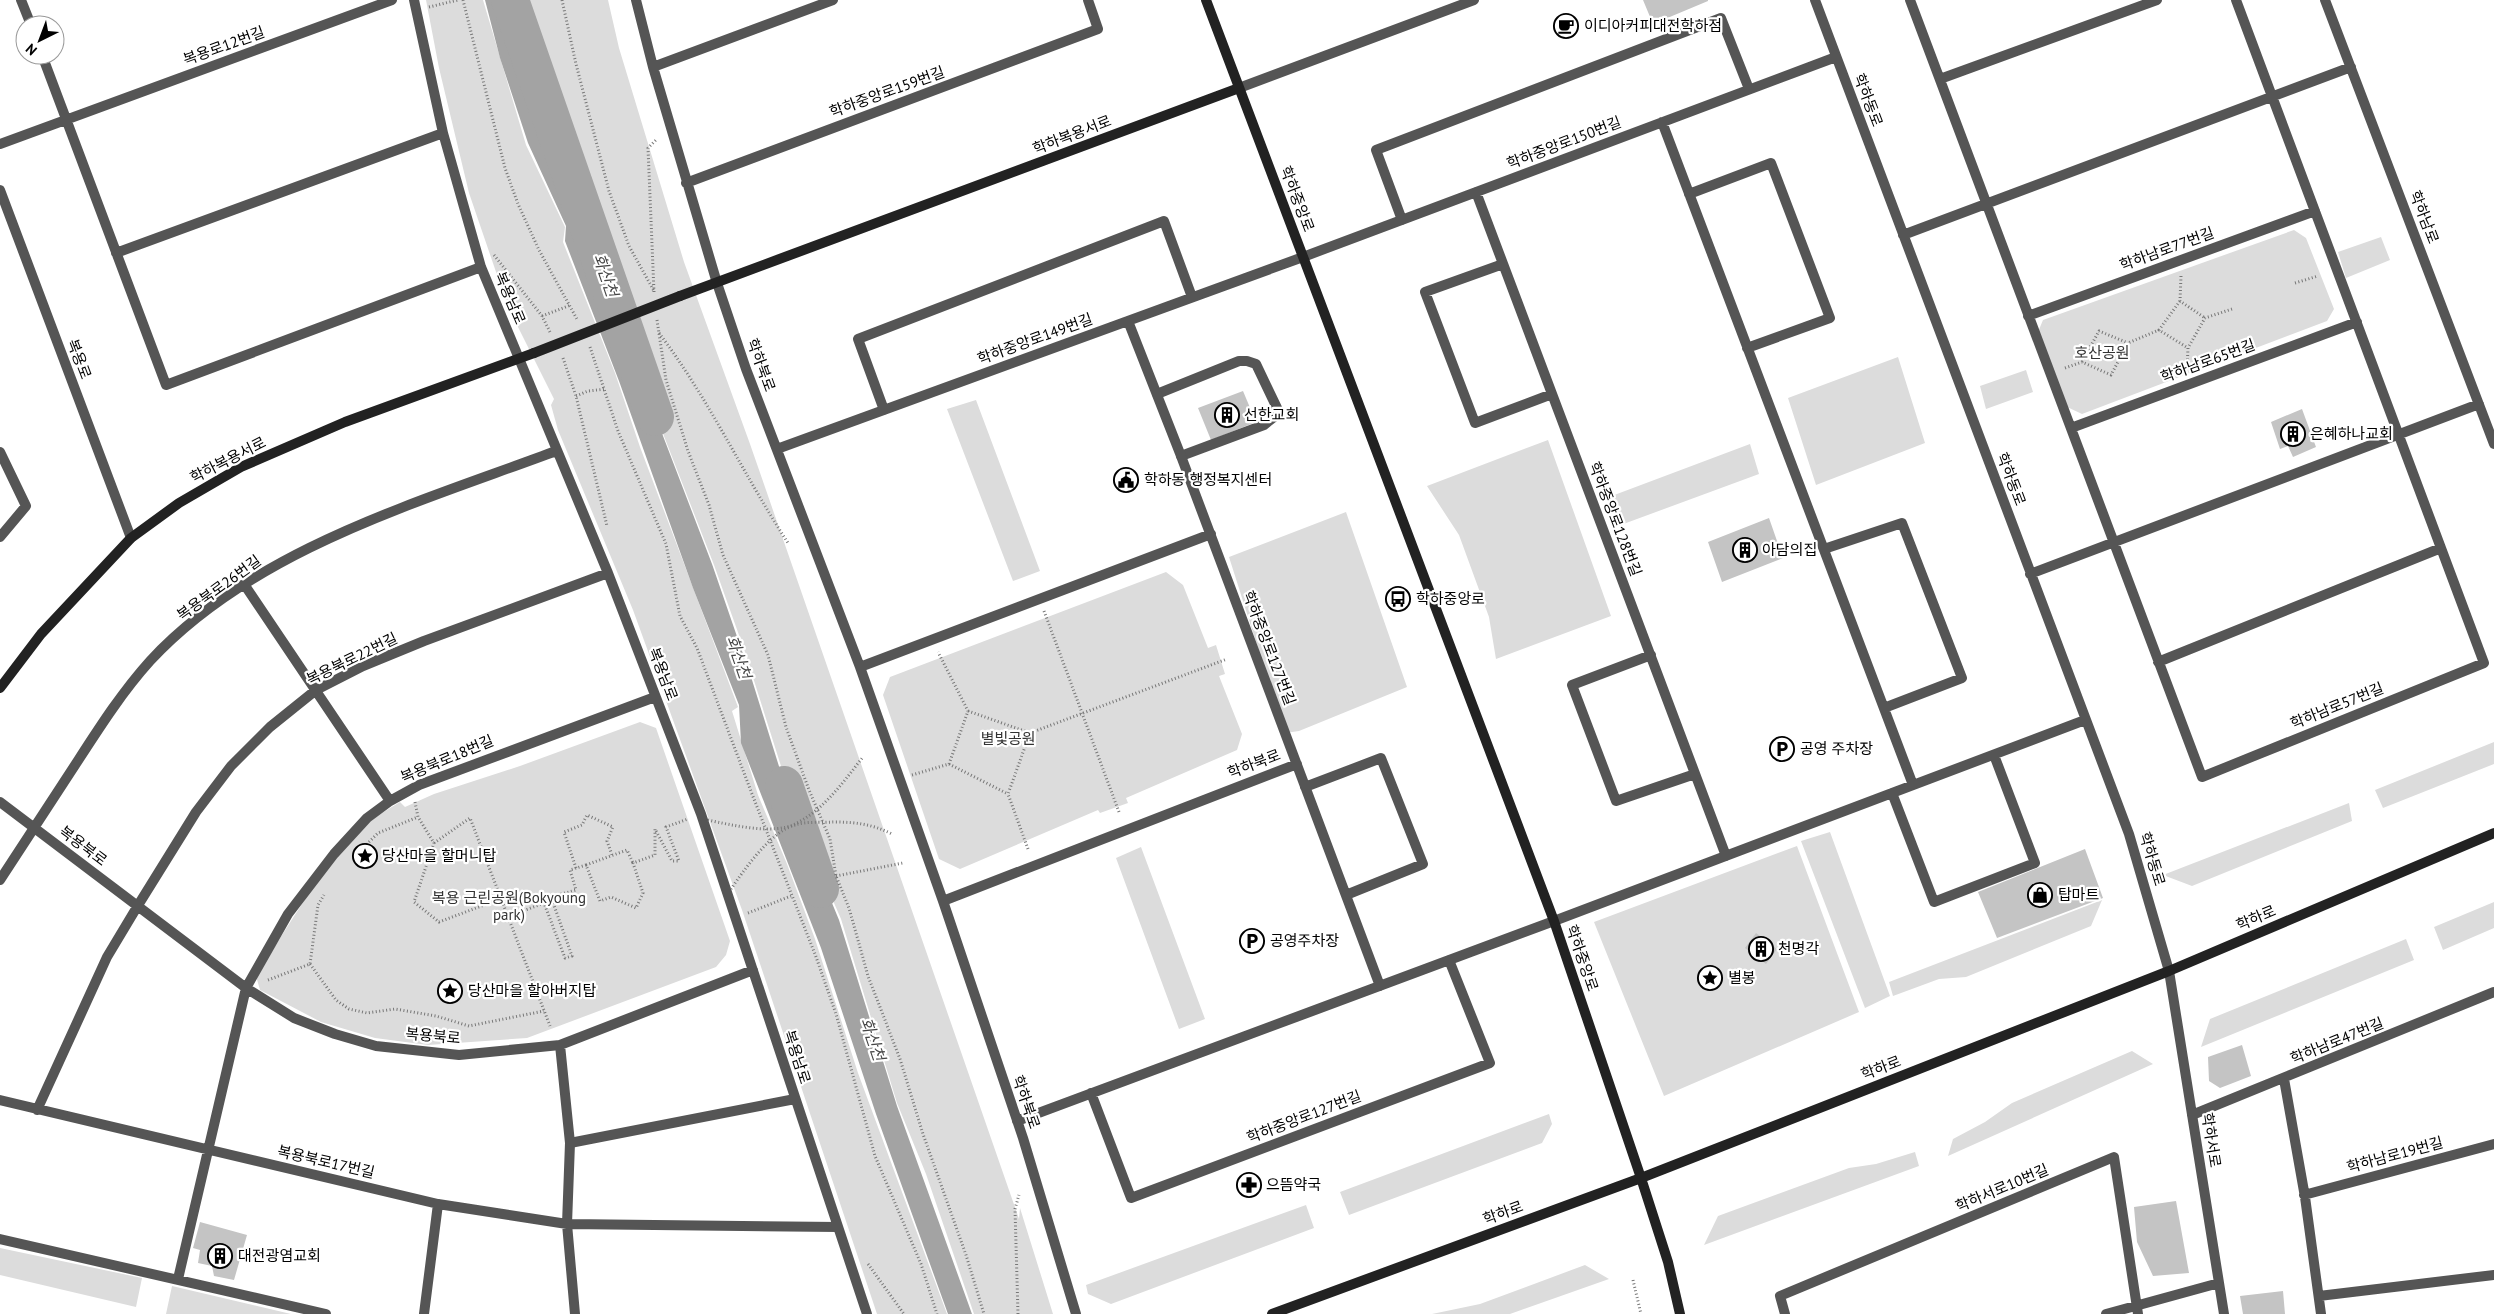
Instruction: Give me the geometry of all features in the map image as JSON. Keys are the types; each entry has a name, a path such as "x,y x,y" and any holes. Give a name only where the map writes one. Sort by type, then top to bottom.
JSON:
{"street":[{"path":"21,0 27,15"},
{"name":"복용로12번길","path":"0,144 392,0"},
{"name":"복용남로","path":"414,0 443,133 481,267 608,573 655,697 704,817 867,1314"},
{"name":"학하북로","path":"636,0 653,68 717,283 746,369 860,666 943,901 1017,1120 1076,1314"},
{"path":"653,68 833,0"},
{"name":"학하중앙로159번길","path":"686,183 1098,29 1088,0"},
{"name":"학하중앙로","path":"1206,0 1554,921 1668,1262 1680,1314"},
{"name":"학하복용서로","path":"0,688 41,634 131,538 179,503 241,467 345,422 534,353 680,296 1474,0"},
{"name":"학하동로","path":"1815,0 2129,834 2169,971"},
{"path":"1910,0 2158,662 2441,548 2236,0"},
{"path":"1940,79 2156,0"},
{"name":"학하남로","path":"2325,0 2494,444"},
{"path":"1402,220 1376,150 1721,18 1749,89"},
{"name":"학하중앙로150번길","path":"1303,257 1836,57"},
{"path":"46,65 116,253 443,133"},
{"path":"1903,235 2351,68"},
{"path":"1662,122 1913,785"},
{"path":"1689,194 1771,163 1830,318 1747,348"},
{"name":"복용로","path":"0,190 131,538"},
{"name":"학하중앙로128번길","path":"1476,192 1726,856"},
{"name":"학하남로77번길","path":"2028,316 2315,210"},
{"path":"884,410 858,339 1164,221 1192,298"},
{"name":"복용남로","path":"116,253 166,385 481,267"},
{"name":"학하중앙로149번길","path":"777,449 1303,257"},
{"path":"1503,264 1425,292 1475,423 1552,394"},
{"name":"학하중앙로127번길","path":"1128,321 1211,534 1380,986"},
{"name":"학하남로65번길","path":"2071,428 2357,322"},
{"path":"1157,394 1239,361 1247,361 1256,364 1277,408 1274,416 1264,425 1181,456"},
{"path":"2030,574 2399,436 2479,404"},
{"name":"복용북로26번길","path":"34,828 116,702 151,661 205,612 244,584 277,564 376,519 556,451"},
{"path":"0,452 26,506 0,537"},
{"path":"1824,549 1902,523 1962,678 1884,708"},
{"path":"860,666 1211,534"},
{"name":"학하남로57번길","path":"2158,662 2202,777 2484,663 2441,548"},
{"name":"복용북로22번길","path":"137,906 196,812 231,766 270,727 316,690 364,666 424,641 608,573"},
{"path":"244,584 390,801"},
{"path":"1651,655 1572,685 1616,801 1695,774"},
{"name":"복용북로18번길","path":"246,988 288,914 334,854 367,818 390,801 419,785 478,761 655,697"},
{"path":"1017,1120 1554,921 2086,720"},
{"path":"1892,793 1934,902 2036,863 1994,755"},
{"path":"1305,787 1381,758 1423,864 1346,895"},
{"name":"학하북로","path":"943,901 1297,764"},
{"name":"복용북로","path":"0,802 246,988 294,1018 335,1034 376,1046 458,1054 560,1045 753,970"},
{"path":"0,880 34,828"},
{"name":"학하로","path":"1272,1314 1641,1178 2169,971 2494,833"},
{"path":"37,1110 107,957 137,906"},
{"name":"학하중앙로127번길","path":"1091,1093 1131,1198 1490,1063 1449,960"},
{"name":"학하서로","path":"2169,971 2224,1314"},
{"path":"178,1279 246,988"},
{"name":"학하남로47번길","path":"2192,1115 2494,992"},
{"path":"560,1045 570,1143 567,1224 575,1314"},
{"path":"2284,1079 2304,1194 2321,1314"},
{"name":"복용남로","path":"570,1143 795,1099"},
{"name":"복용북로17번길","path":"0,1100 438,1204 567,1224"},
{"name":"학하남로19번길","path":"2304,1194 2494,1144"},
{"name":"학하서로10번길","path":"1785,1314 1780,1296 2114,1157 2138,1310"},
{"path":"424,1314 438,1204"},
{"path":"567,1224 838,1227"},
{"path":"0,1240 326,1314"},
{"path":"2319,1296 2494,1275"},
{"path":"2106,1314 2138,1310 2219,1283"}],"path":[{"path":"426,8 458,0"},
{"path":"464,0 504,168 539,250 571,305 581,328"},
{"path":"562,0 608,191 630,246 654,292"},
{"path":"655,300 648,148 657,139"},
{"path":"487,248 500,261 542,316 551,333"},
{"path":"2060,369 2082,362 2111,375 2128,343 2159,330 2180,301 2182,268"},
{"path":"2295,283 2318,276"},
{"path":"2180,301 2205,318"},
{"path":"542,316 571,305"},
{"path":"2187,372 2188,348 2205,318 2232,309"},
{"path":"657,316 666,380 688,451 709,505 723,555 768,655 786,728 830,839 836,876 849,908 868,976 900,1059 923,1134 966,1255 984,1314"},
{"path":"2159,330 2188,348"},
{"path":"2082,362 2099,331 2128,343"},
{"path":"658,333 696,387 762,504 788,543"},
{"path":"588,343 606,389 618,431 666,544 680,616 697,648 791,896 815,954 836,1014 875,1156 921,1264 937,1314"},
{"path":"559,350 576,396 608,531"},
{"path":"576,396 588,391 606,389"},
{"path":"1044,611 1119,812"},
{"path":"938,651 968,711 1030,733 1227,659"},
{"path":"949,764 968,711"},
{"path":"1028,849 1008,794 1030,733"},
{"path":"731,889 753,859 774,838 819,807 838,788 863,757"},
{"path":"907,777 949,764 1008,794"},
{"path":"415,801 418,817 434,843"},
{"path":"576,868 564,832 582,825 587,815 613,827 607,841 612,855"},
{"path":"360,851 378,833 418,817"},
{"path":"633,863 655,855 655,829 672,861 679,861 666,827 704,817 756,828 856,822 878,827 892,834"},
{"path":"500,899 439,922 414,902 434,843 470,818 550,1026"},
{"path":"507,917 544,903 565,958 572,956 551,897 576,890 570,870 627,850 644,893 636,908 612,897 600,901 586,865"},
{"path":"836,876 903,863"},
{"path":"327,890 318,905 310,964 336,1000 349,1009 366,1013 395,1009 436,1016 469,1026 544,1011"},
{"path":"740,916 791,896"},
{"path":"260,982 310,964"},
{"path":"1018,1314 1014,1209 1019,1195"},
{"path":"864,1259 904,1314"},
{"path":"1633,1280 1641,1314"}],"green space":[{"path":"426,0 483,0 526,145 565,227 563,242 615,373 640,447 738,707 732,711 758,795 787,864 815,939 858,1073 947,1314 877,1314 742,910 633,610 558,430 551,405 554,399 508,307 469,193 439,68"},
{"path":"511,0 608,0 619,48 684,262 750,444 1019,1219 1020,1208 1053,1314 974,1314 926,1174 897,1103 841,919 814,857 804,839 745,652 714,565 605,284"},
{"name":"호산공원","path":"2294,230 2306,238 2334,309 2327,321 2082,414 2065,406 2038,332 2043,320"},
{"path":"2381,237 2390,260 2346,278 2338,252"},
{"path":"1898,357 1925,443 1816,485 1788,398"},
{"path":"2026,370 2033,392 1986,409 1980,386"},
{"path":"976,400 1040,571 1013,581 947,409"},
{"path":"1548,440 1611,616 1496,659 1489,617 1459,535 1427,486"},
{"path":"1750,444 1759,474 1618,526 1609,497"},
{"path":"1346,512 1407,687 1299,731 1285,733 1229,557"},
{"name":"별빛공원","path":"1166,572 1183,585 1208,648 1216,645 1225,674 1219,676 1242,734 1237,750 1126,798 1128,803 1100,813 1098,810 960,869 939,859 883,695 890,677"},
{"name":"복용 근린공원(Bokyoung park)","path":"640,722 656,728 730,941 726,955 716,967 527,1038 428,1045 375,1038 321,1022 260,990 256,976 321,876 351,840 376,817 400,802 405,807 434,794 520,766"},
{"path":"2494,742 2494,764 2383,808 2375,790"},
{"path":"2349,803 2352,821 2192,886 2163,875"},
{"path":"1830,832 1890,996 1865,1008 1801,841"},
{"path":"1797,846 1859,1012 1664,1096 1594,922"},
{"path":"1141,847 1205,1019 1179,1029 1116,858"},
{"path":"2102,900 2091,926 1966,977 1939,979 1893,996 1889,982"},
{"path":"2494,902 2494,928 2443,950 2434,927"},
{"path":"2406,939 2414,960 2201,1047 2210,1019"},
{"path":"2132,1051 2153,1064 1948,1156 1953,1139 1985,1122 2012,1103"},
{"path":"1549,1114 1552,1124 1542,1143 1349,1215 1340,1192"},
{"path":"1915,1152 1919,1166 1704,1245 1718,1216 1849,1168 1876,1164"},
{"path":"1306,1205 1314,1228 1111,1304 1088,1294 1086,1285"},
{"path":"0,1248 142,1278 136,1307 0,1275"},
{"path":"1585,1265 1609,1279 1510,1314 1432,1314 1480,1304"},
{"path":"172,1286 291,1314 166,1314"}],"water":[{"path":"485,0 510,0 606,287 712,564 752,680 802,840 813,857 839,920 897,1106 972,1314 948,1314 876,1114 821,948 741,743 739,705 693,588 619,381 565,241 566,226 528,143 500,58"}],"building":[{"path":"1643,0 1708,0 1708,1 1653,24"},
{"name":"선한교회","path":"1243,391 1256,422 1211,440 1198,408"},
{"name":"은혜하나교회","path":"2302,409 2316,447 2293,457 2288,446 2280,449 2271,422"},
{"name":"아담의집","path":"1769,518 1783,558 1722,582 1708,542"},
{"name":"탑마트","path":"2085,849 2103,898 1997,938 1978,892"},
{"name":"천명각","path":"1756,933 1777,949 1766,964 1745,948"},
{"path":"2242,1045 2251,1076 2220,1088 2209,1081 2208,1057"},
{"path":"2176,1201 2189,1273 2153,1276 2137,1242 2134,1207"},
{"name":"대전광염교회","path":"200,1222 247,1235 234,1280 214,1276 212,1266 198,1263 200,1250 193,1248"},
{"path":"2283,1291 2285,1314 2243,1314 2240,1296"}],"waterway":[{"name":"화산천","path":"510,0 655,417"},
{"name":"화산천","path":"784,785 820,889"}],"place":[{"name":"이디아커피대전학하점","path":"1566,26"},
{"name":"선한교회","path":"1227,415"},
{"name":"은혜하나교회","path":"2293,434"},
{"name":"학하동 행정복지센터","path":"1126,480"},
{"name":"아담의집","path":"1745,550"},
{"name":"학하중앙로","path":"1398,599"},
{"name":"공영 주차장","path":"1782,749"},
{"name":"당산마을 할머니탑","path":"365,856"},
{"name":"탑마트","path":"2040,895"},
{"name":"공영주차장","path":"1252,941"},
{"name":"천명각","path":"1761,949"},
{"name":"별봉","path":"1710,978"},
{"name":"당산마을 할아버지탑","path":"450,991"},
{"name":"으뜸약국","path":"1249,1185"},
{"name":"대전광염교회","path":"220,1256"}]}
